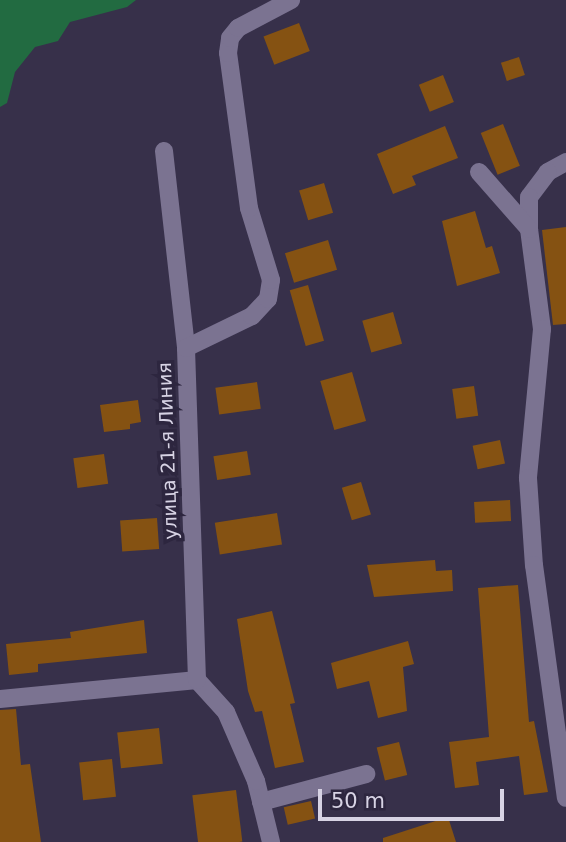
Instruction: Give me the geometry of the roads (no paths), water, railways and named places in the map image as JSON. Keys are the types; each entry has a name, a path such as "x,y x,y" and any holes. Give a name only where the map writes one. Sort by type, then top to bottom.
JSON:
{"street":[{"name":"улица 21-я Линия","path":"197,680 186,348 252,316 268,299 271,279 249,208 228,53 230,38 238,28 291,0"},
{"path":"164,151 186,348"},
{"path":"566,162 548,172 530,197 529,229 542,329 528,478 533,552 566,798"},
{"path":"479,172 529,229"},
{"path":"0,699 197,680 226,712 261,802 271,842"},
{"path":"261,802 366,774"}]}
